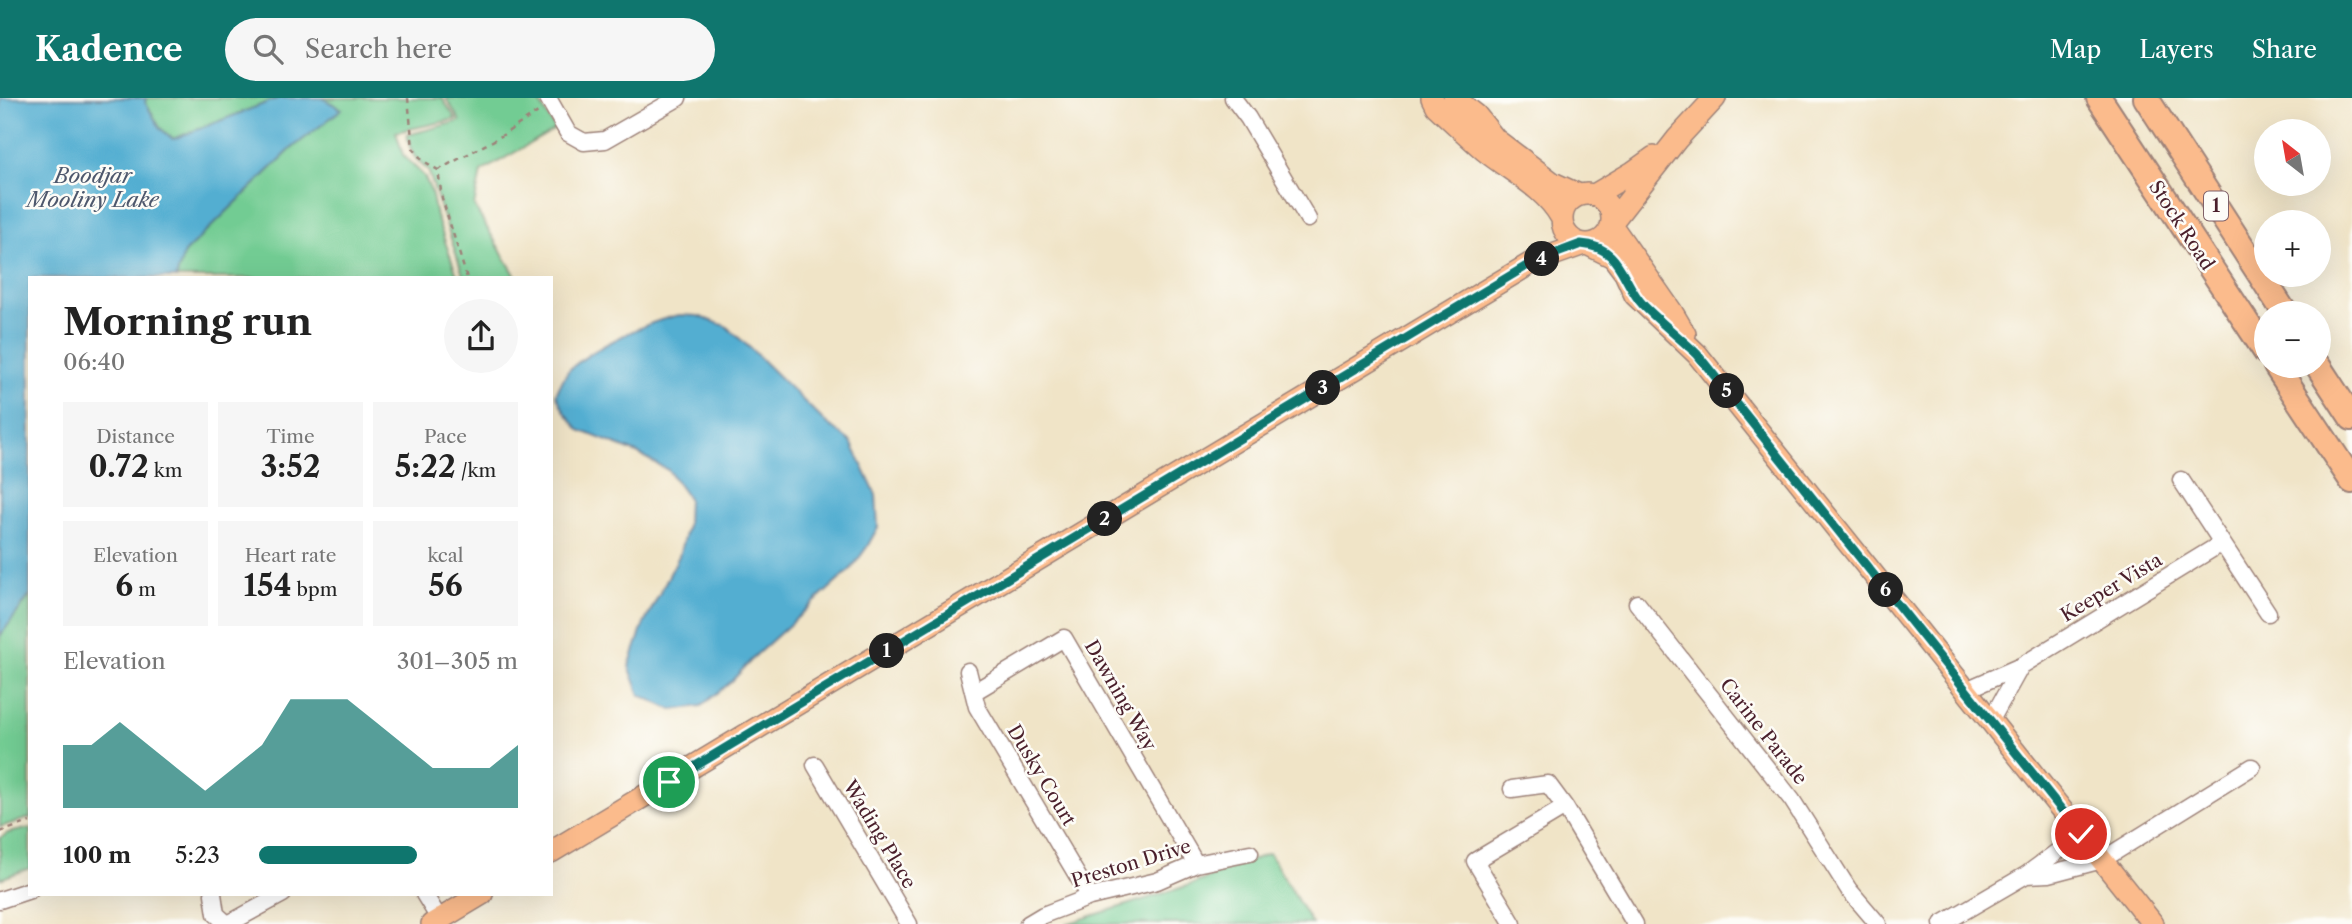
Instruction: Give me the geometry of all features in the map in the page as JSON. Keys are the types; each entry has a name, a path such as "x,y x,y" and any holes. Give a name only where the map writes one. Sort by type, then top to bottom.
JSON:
{"highway":[{"name":"Stock Road","path":"2099,98 2254,334"},
{"name":"Stock Road","path":"2146,98 2277,301"},
{"path":"2284,378 2352,481"},
{"path":"2326,378 2352,418"}],"main road":[{"path":"1432,98 1436,106 1485,150 1553,204 1569,238 1613,257 1625,273 1634,295 1697,354"},
{"path":"1454,98 1476,115 1494,139 1553,183 1606,204 1612,224 1697,354 2153,924"},
{"path":"553,851 1533,262 1605,238 1612,224 1677,139 1715,98"},
{"path":"1533,262 1561,221 1567,204 1633,172 1677,139"},
{"path":"436,922 479,896"}],"street":[{"path":"550,101 568,133 584,142 605,140 678,98"},
{"path":"1233,98 1248,118 1308,219"},
{"path":"2180,480 2268,612"},
{"name":"Keeper Vista","path":"1966,690 2021,666 2222,543"},
{"name":"Carine Parade","path":"1637,603 1792,800 1849,890 1878,924"},
{"name":"Dawning Way","path":"974,692 1064,638 1196,864"},
{"name":"Keeper Vista","path":"1990,720 2021,666"},
{"name":"Dusky Court","path":"968,671 977,707 1090,897"},
{"name":"Wading Place","path":"815,765 909,924"},
{"path":"2026,875 2049,874 2102,860 2252,766"},
{"path":"1512,789 1548,784 1565,807 1635,924"},
{"path":"1513,924 1475,861 1565,807"},
{"path":"1942,924 2026,875 2081,834"},
{"name":"Preston Drive","path":"1028,924 1043,915 1090,897 1157,881 1196,864 1250,853"},
{"name":"Carine Parade","path":"1849,890 1863,924"},
{"path":"0,900 28,891"},
{"path":"213,896 216,915 228,924 279,896"},
{"path":"425,896 436,922"}],"path":[{"path":"408,98 413,148 422,160 438,170 442,198 466,276"},
{"path":"438,170 498,138 550,101"},
{"path":"0,832 28,823"}],"green space":[{"path":"146,98 279,98 173,139 160,128 145,102"},
{"path":"322,98 442,98 456,119 396,132 403,155 424,176 431,191 436,216 457,276 177,276 184,253 291,149 341,109"},
{"path":"446,98 537,98 555,129 481,172 474,206 516,276 463,276 428,170 412,151 407,135 460,121"},
{"path":"28,598 28,819 0,827 0,636"},
{"path":"28,828 28,869 0,879 0,838 8,833"},
{"path":"1269,853 1312,924 1066,924 1193,884"}],"water":[{"name":"Boodjar Mooliny Lake","path":"0,98 146,98 145,102 160,128 173,139 279,98 322,98 342,109 291,149 184,253 177,276 28,276 28,598 0,636"},
{"path":"680,315 698,316 726,326 824,421 851,442 876,495 878,527 851,569 756,655 731,682 701,706 672,710 640,695 629,666 643,626 679,556 687,526 688,498 668,470 637,453 579,430 564,411 556,394 570,369 593,352 638,329"}],"route":[{"path":"669,782 1533,262 1581,244 1613,257 1625,273 1634,295 1644,307 1697,354 2081,834"}]}
